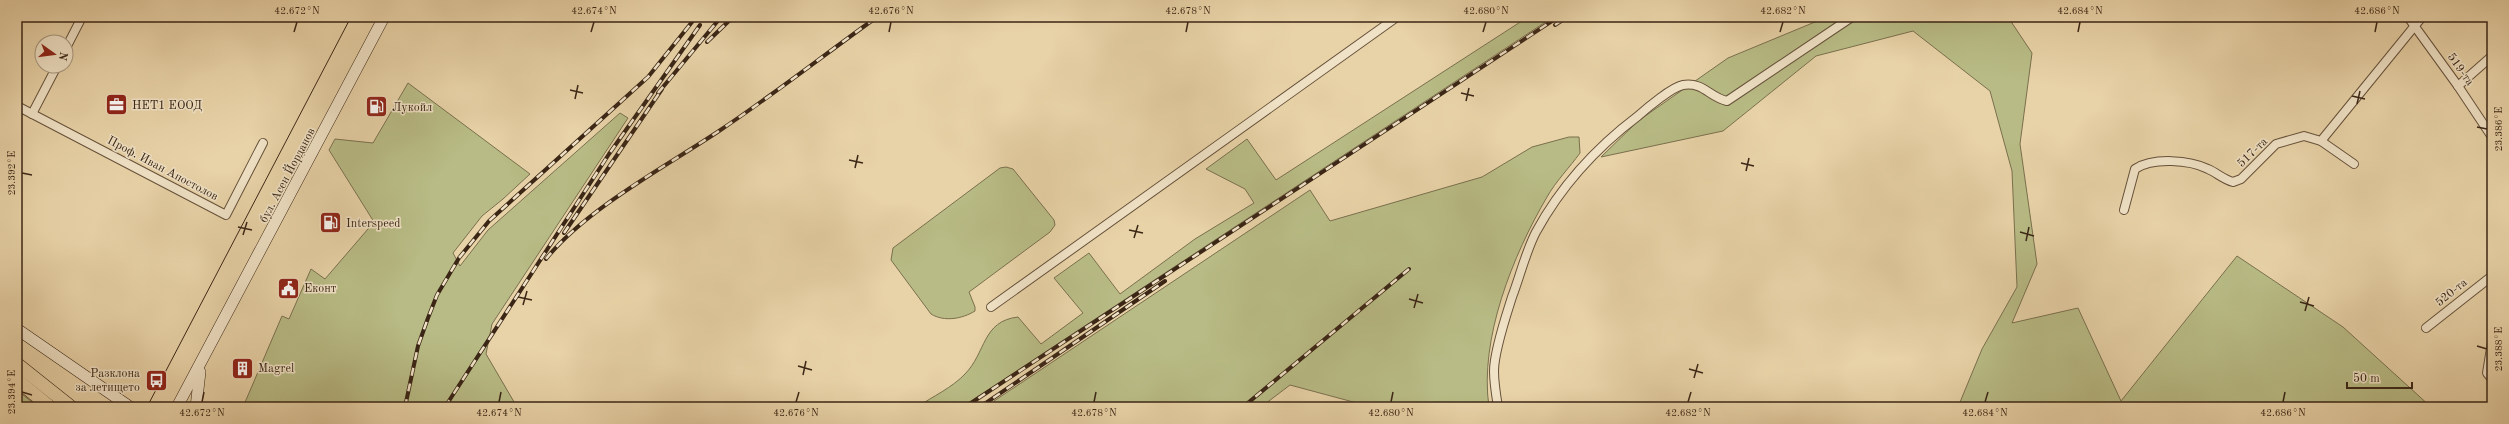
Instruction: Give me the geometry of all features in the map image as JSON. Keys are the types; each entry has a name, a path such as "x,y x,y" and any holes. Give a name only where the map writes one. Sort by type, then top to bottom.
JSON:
{"main road":[{"name":"бул. Асен Йорданов","path":"177,407 384,17"},
{"path":"17,329 130,407"},
{"path":"196,407 197,388 203,358"},
{"path":"17,364 71,407"},
{"path":"17,380 50,407"}],"street":[{"path":"73,34 82,17"},
{"path":"990,308 1397,17"},
{"path":"1498,407 1494,369 1505,318 1536,233 1558,197 1596,151 1614,134 1652,104 1681,85 1697,85 1707,90 1718,99 1727,101 1852,17"},
{"name":"519-та","path":"2408,17 2458,86 2492,137"},
{"path":"2354,164 2321,141 2422,17"},
{"path":"2458,86 2492,56"},
{"path":"32,114 53,74"},
{"name":"Проф. Иван Апостолов","path":"17,106 226,215 263,143"},
{"name":"517-та","path":"2124,210 2135,169 2142,164 2154,162 2192,163 2233,182 2240,179 2276,144 2304,136 2321,141"},
{"name":"520-та","path":"2426,328 2492,276"},
{"path":"2492,342 2487,373 2492,380"}],"green space":[{"path":"1528,17 1553,17 962,407 917,407 948,388 965,374 972,366 991,331 997,325 1006,320 1018,317 1041,344 1083,313 1054,278 1089,253 1120,294 1195,239 1254,203 1245,189 1206,169 1247,139 1276,180"},
{"path":"1827,17 2008,17 2032,53 2020,144 2037,264 2012,323 2078,308 2121,401 2237,256 2343,327 2431,407 1958,407 1982,349 2017,287 2012,171 1990,91 1913,31 1816,56 1723,131 1601,157 1638,121 1728,58"},
{"path":"408,83 530,174 482,216 453,253 460,266 488,230 620,113 628,118 492,324 486,354 517,407 243,407 282,316 289,319 311,269 325,279 374,222 329,150 335,139 373,143"},
{"path":"1569,137 1579,137 1580,153 1551,191 1534,220 1511,271 1502,298 1494,326 1489,354 1487,381 1489,407 1364,407 1357,403 1290,385 1261,407 995,407 994,401 1310,190 1330,221 1482,177 1532,147"},
{"path":"1006,167 1013,169 1054,220 1055,225 1050,232 969,292 975,307 975,311 959,318 947,319 931,314 891,260 893,248 1000,168"},
{"path":"17,390 38,407 17,407"}],"tram line":[{"path":"147,407 351,17"}],"railway":[{"path":"405,407 418,346 428,318 437,295 459,258 489,221 648,77 696,17"},
{"path":"658,93 721,17"},
{"path":"707,42 733,17"},
{"path":"546,259 582,223 604,206 719,131 877,17"},
{"path":"965,407 1558,17"},
{"path":"1555,25 1567,17"},
{"path":"445,407 609,154 700,25"},
{"path":"564,233 662,89"},
{"path":"1243,407 1409,269"},
{"path":"980,407 1165,281"}],"place":[{"name":"НЕТ1 ЕООД","path":"117,105"},
{"name":"Лукойл","path":"376,107"},
{"name":"Interspeed","path":"330,223"},
{"name":"Еконт","path":"289,288"},
{"name":"Magrel","path":"243,368"},
{"name":"Разклона за летището","path":"156,380"}]}
